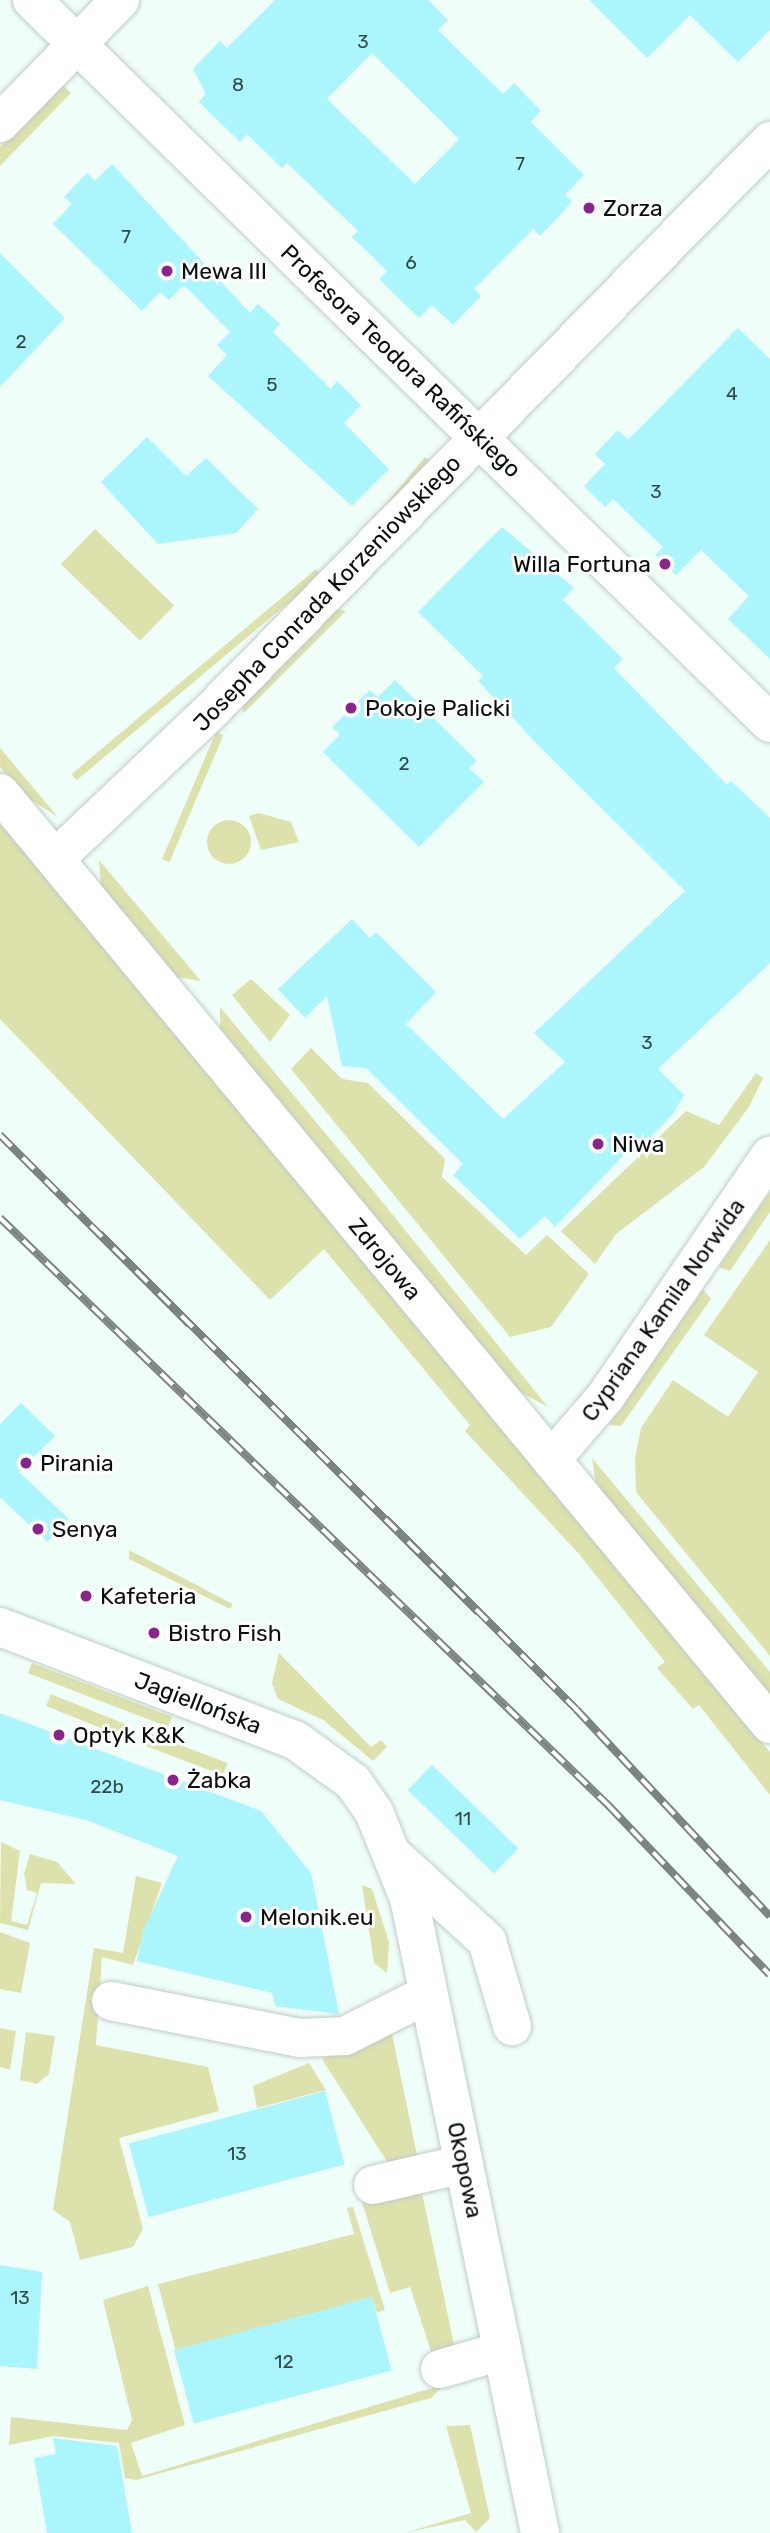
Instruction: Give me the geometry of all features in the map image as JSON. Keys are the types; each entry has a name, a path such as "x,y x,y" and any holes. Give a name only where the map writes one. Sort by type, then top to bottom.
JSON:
{"street":[{"name":"Profesora Teodora Rafińskiego","path":"32,0 770,723"},
{"path":"0,123 120,0"},
{"name":"Josepha Conrada Korzeniowskiego","path":"55,859 115,807 770,141"},
{"name":"Zdrojowa","path":"0,793 770,1724"},
{"name":"Cypriana Kamila Norwida","path":"551,1460 606,1396 770,1156"},
{"name":"Jagiellońska","path":"0,1627 295,1740 353,1782 374,1812"},
{"name":"Okopowa","path":"374,1812 395,1857 428,1994 540,2533"},
{"path":"395,1857 487,1941 512,2026"},
{"path":"111,2001 300,2038 345,2036 428,1994"},
{"path":"373,2185 464,2164"},
{"path":"440,2368 502,2351"}],"green space":[{"path":"62,84 71,93 0,166 0,147"},
{"path":"425,457 431,462 351,557 345,552"},
{"path":"95,529 174,605 140,641 61,564"},
{"path":"316,569 321,575 77,780 72,774"},
{"path":"337,609 346,611 244,713 241,706"},
{"path":"216,732 223,735 169,862 162,859"},
{"path":"0,748 58,817 22,794 0,767"},
{"path":"259,813 291,822 299,842 261,850 249,816"},
{"path":"0,820 770,1752 770,1795 699,1705 693,1709 657,1668 665,1662 579,1554 465,1431 470,1425 324,1249 270,1300 0,1019"},
{"path":"229,820 238,821 245,826 250,833 250,851 245,858 238,863 229,864 220,863 213,858 208,851 207,842 208,833 213,826 220,821"},
{"path":"99,860 201,981 176,977 101,886"},
{"path":"251,979 290,1015 270,1042 232,995"},
{"path":"220,1007 548,1407 514,1389 220,1032"},
{"path":"311,1048 342,1079 368,1083 445,1159 442,1177 526,1255 547,1235 589,1274 551,1327 510,1337 291,1069"},
{"path":"756,1073 763,1078 749,1107 704,1167 616,1234 595,1264 561,1231 686,1111 719,1125"},
{"path":"770,1192 770,1212 730,1271 719,1267"},
{"path":"770,1240 770,1656 636,1492 635,1458 641,1428 673,1380 728,1417 758,1372 704,1335"},
{"path":"703,1289 711,1299 621,1426 609,1425"},
{"path":"592,1458 770,1672 770,1695 596,1484"},
{"path":"129,1550 233,1604 230,1609 129,1559"},
{"path":"279,1653 371,1747 381,1740 387,1747 373,1761 323,1720 278,1699 272,1683"},
{"path":"32,1663 172,1717 168,1727 28,1673"},
{"path":"51,1694 127,1725 122,1737 46,1706"},
{"path":"149,1733 227,1763 223,1775 144,1745"},
{"path":"1,1842 20,1851 11,1921 27,1925 37,1893 27,1890 24,1874 30,1854 57,1862 76,1884 41,1883 28,1930 0,1923"},
{"path":"136,1876 162,1883 133,1965 102,1957 96,2045 208,2067 219,2111 119,2138 143,2229 133,2247 80,2260 70,2222 53,2210 94,1948 123,1953"},
{"path":"362,1885 372,1889 389,1942 387,1973 374,1963"},
{"path":"0,1932 30,1943 21,1993 0,1989"},
{"path":"0,2028 16,2031 10,2070 0,2067"},
{"path":"391,2029 417,2155 391,2168 322,2059"},
{"path":"26,2032 55,2036 49,2074 37,2084 20,2080"},
{"path":"309,2063 326,2090 257,2108 253,2086"},
{"path":"415,2189 422,2193 455,2349 432,2354 410,2287 390,2293 362,2202"},
{"path":"353,2207 385,2310 377,2313 372,2297 176,2352 158,2284 354,2234 347,2208"},
{"path":"148,2286 185,2425 131,2443 142,2476 445,2384 452,2391 444,2385 431,2398 136,2480 125,2478 119,2443 54,2436 9,2445 11,2417 127,2430 132,2420 103,2300"},
{"path":"470,2425 490,2518 476,2532 465,2520 404,2533 471,2513 446,2426"}],"building":[{"path":"275,0 428,0 448,20 438,30 503,94 514,83 541,111 531,122 584,175 565,195 572,201 562,213 540,236 533,229 474,289 481,296 453,325 432,305 419,318 379,279 387,271 352,237 358,231 287,163 282,168 247,134 240,142 199,102 206,94 193,69 220,41 227,48","holes":["372,53 459,139 415,184 327,99"]},
{"path":"589,0 770,0 770,30 738,62 690,15 647,58"},
{"path":"112,164 250,313 258,304 280,324 273,332 331,389 337,381 361,405 344,423 389,469 352,506 208,376 227,355 217,345 230,332 184,285 169,300 160,292 142,311 53,224 72,204 64,197 87,173 95,181"},
{"path":"0,253 65,318 0,387"},
{"path":"738,328 770,359 770,659 728,619 749,596 701,550 676,575 655,555 663,547 613,499 605,507 584,486 605,464 595,454 618,430 628,440"},
{"path":"147,437 186,476 206,458 258,509 236,533 158,544 101,482"},
{"path":"502,527 574,588 563,600 623,659 614,668 727,785 731,781 770,818 770,963 658,1069 684,1095 673,1114 644,1144 639,1139 555,1227 545,1216 520,1239 453,1175 463,1164 366,1068 342,1066 327,996 305,1018 278,989 352,919 370,938 376,932 436,992 406,1024 503,1119 565,1062 534,1033 685,891 538,745 478,681 483,676 418,612"},
{"path":"395,680 477,761 469,768 484,782 419,847 323,752 340,734 332,727 370,690 378,697"},
{"path":"21,1403 55,1436 19,1472 69,1519 47,1542 0,1497 0,1424"},
{"path":"0,1713 261,1811 311,1873 339,2014 275,2006 272,1993 137,1961 143,1931 178,1856 86,1820 0,1800"},
{"path":"432,1765 518,1848 494,1874 408,1790"},
{"path":"325,2091 345,2164 149,2217 129,2144"},
{"path":"0,2265 42,2272 37,2369 0,2366"},
{"path":"372,2297 392,2370 194,2423 174,2350"},
{"path":"53,2438 117,2446 132,2533 47,2533 34,2458 56,2454"}],"railway":[{"path":"0,1135 576,1709 770,1916"},
{"path":"0,1218 609,1806 770,1975"}],"place":[{"name":"Zorza","path":"589,208"},
{"name":"Mewa III","path":"167,271"},
{"name":"Willa Fortuna","path":"665,564"},
{"name":"Pokoje Palicki","path":"351,708"},
{"name":"Niwa","path":"598,1144"},
{"name":"Pirania","path":"26,1463"},
{"name":"Senya","path":"38,1529"},
{"name":"Kafeteria","path":"86,1596"},
{"name":"Bistro Fish","path":"154,1633"},
{"name":"Optyk K&K","path":"59,1735"},
{"name":"Żabka","path":"173,1780"},
{"name":"Melonik.eu","path":"246,1917"}]}
